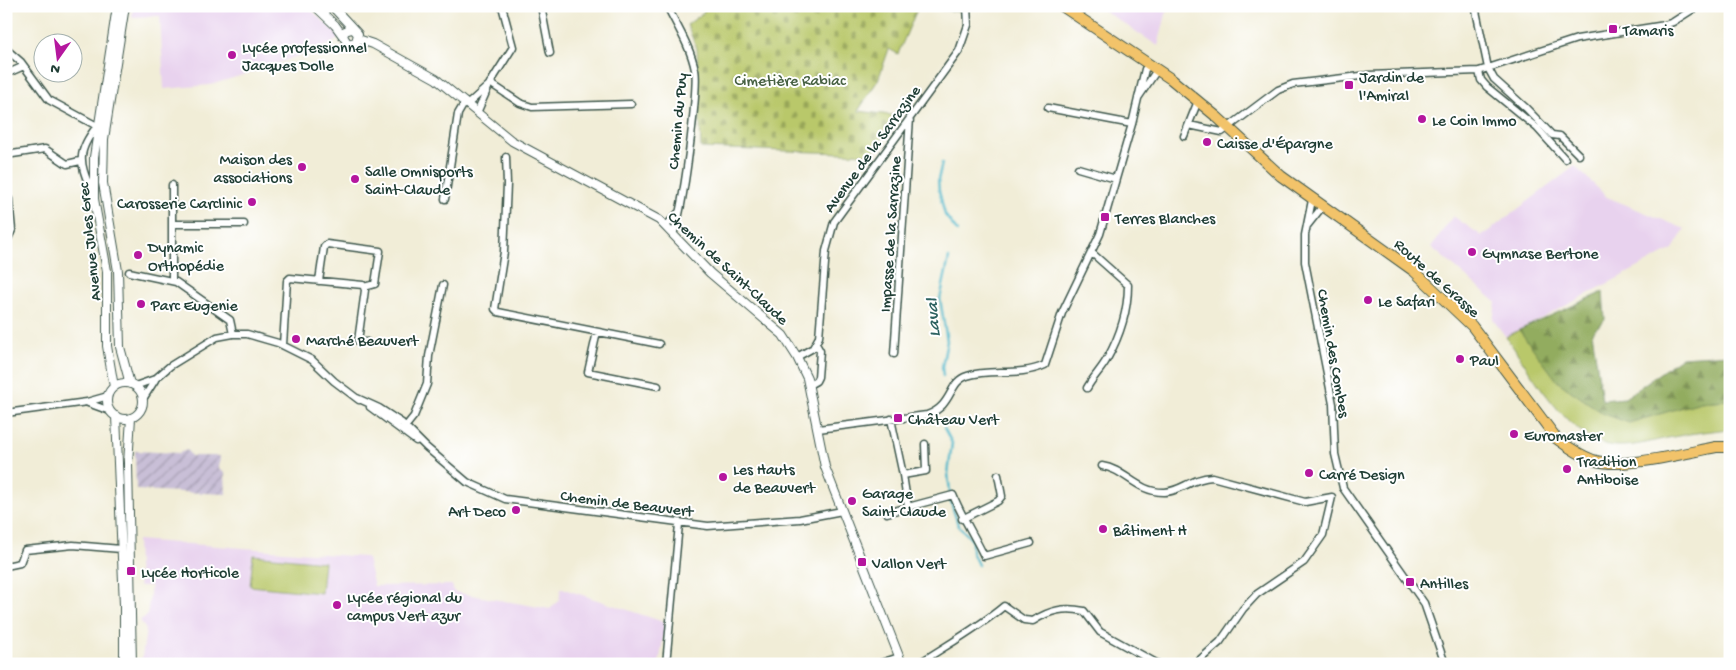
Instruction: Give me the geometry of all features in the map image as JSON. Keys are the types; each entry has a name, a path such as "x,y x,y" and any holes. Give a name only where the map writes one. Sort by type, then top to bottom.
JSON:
{"main road":[{"name":"Route de Grasse","path":"1062,6 1152,65 1198,100 1262,161 1312,200 1402,262 1459,313 1494,354 1557,439 1571,449 1594,460 1609,463 1628,462 1716,447 1730,447"},
{"name":"Route de Grasse","path":"1070,6 1083,20"}],"street":[{"name":"Avenue Jules Grec","path":"114,387 108,346 107,271 94,199 94,157 97,126 118,6"},
{"name":"Avenue Jules Grec","path":"125,6 104,140 103,177 118,271 120,347 133,385"},
{"path":"315,6 335,24 348,44 354,44 358,39 358,34 332,6"},
{"path":"477,113 490,84 513,47 502,6"},
{"path":"541,6 550,53"},
{"name":"Chemin du Puy","path":"667,6 680,30 696,72 684,187 677,227 673,233"},
{"name":"Avenue de la Sarrazine","path":"809,385 816,381 818,377 820,351 816,344 821,324 828,236 834,222 959,51 968,25 967,6"},
{"path":"1475,6 1488,68 1500,86 1526,108 1552,135 1560,136 1579,155"},
{"path":"1190,125 1217,133 1240,120 1278,90 1306,81 1369,75 1479,71 1577,39 1665,25 1674,22 1698,6"},
{"path":"343,36 346,31 352,29"},
{"name":"Chemin de Saint-Claude","path":"358,39 373,44 436,79 512,141 648,214 666,226 710,273 778,330 797,357 809,385 825,467 900,660"},
{"path":"6,49 24,66 49,100 97,126 87,139 80,161 94,199"},
{"path":"818,429 926,415 939,410 957,382 968,375 1034,370 1045,365 1062,313 1092,253 1116,179 1138,98 1154,73 1152,65"},
{"path":"6,74 24,66"},
{"path":"1479,71 1481,80 1487,87 1538,128 1566,159"},
{"path":"445,199 458,114 466,103 490,84"},
{"path":"490,84 520,103 532,107 631,104"},
{"path":"1184,136 1190,125 1198,100"},
{"path":"1048,108 1132,124"},
{"name":"Impasse de la Sarrazine","path":"894,354 910,117"},
{"path":"6,155 45,149 67,164 80,161"},
{"path":"506,157 504,252 495,309 498,312 658,344"},
{"path":"1078,168 1116,179"},
{"path":"172,185 172,280"},
{"path":"6,197 9,199 12,230 6,243"},
{"name":"Chemin des Combes","path":"1312,200 1304,242 1305,262 1333,404 1335,454 1343,488 1424,603 1445,664"},
{"path":"1306,227 1322,207"},
{"name":"Chemin du Puy","path":"666,226 678,213"},
{"path":"172,224 244,224"},
{"path":"319,281 324,247 327,244 380,251 375,284 364,287"},
{"path":"1087,388 1095,373 1106,361 1116,339 1126,316 1128,296 1128,285 1092,253"},
{"path":"129,272 172,280 230,320 233,334"},
{"path":"283,345 287,281 290,278 363,284 366,290 358,341 367,342"},
{"path":"406,426 414,416 427,384 429,356 442,285"},
{"path":"597,332 588,372 658,386"},
{"name":"Chemin de Beauvert","path":"133,385 155,379 202,345 217,337 247,334 283,345 312,360 334,381 426,447"},
{"path":"797,357 816,344"},
{"name":"Chemin de Beauvert","path":"143,399 155,379"},
{"path":"6,413 87,402 108,396 114,387 119,384 133,385 143,399 141,409 131,418 128,463 132,664"},
{"path":"108,396 113,413 122,548 124,664"},
{"name":"Chemin de Beauvert","path":"357,398 380,408 406,426 426,447 466,482 505,499 679,524 708,526 800,519 842,511"},
{"path":"87,402 131,418"},
{"path":"892,419 908,507"},
{"path":"903,475 926,470 924,444"},
{"path":"1102,466 1108,466 1136,485 1151,491 1165,492 1176,490 1199,477 1212,477 1304,502 1332,497 1323,535 1304,562 1257,594 1243,609 1220,642 1195,664"},
{"path":"962,519 998,501 1002,496 998,475"},
{"path":"887,513 953,495 962,519 975,536 984,556 1031,543"},
{"path":"666,664 679,524"},
{"path":"6,566 20,563 25,550 73,545 122,548"},
{"path":"918,664 966,632 984,623 1004,606 1024,620 1033,621 1067,607 1084,611 1100,632 1158,664"},
{"path":"878,664 900,660"}],"shaded area":[{"name":"Lycée professionnel Jacques Dolle","path":"133,6 307,6 339,36 337,40 328,45 256,71 210,85 164,89 160,16 132,17"},
{"path":"1097,6 1168,6 1158,46"},
{"path":"1575,166 1607,197 1685,229 1673,249 1506,337 1493,320 1496,302 1431,247 1453,216 1482,236"},
{"path":"187,450 191,456 220,456 219,469 225,473 226,494 136,490 135,451 179,453"},
{"name":"Lycée régional du campus Vert azur","path":"137,540 364,557 367,559 374,586 452,585 454,592 550,609 559,600 561,588 664,622 663,626 665,627 659,664 141,664 146,630 140,620 147,616 151,586 139,586"}],"green space":[{"name":"Cimetière Rabiac","path":"707,6 961,6 960,12 918,7 898,54 889,49 878,80 858,111 899,116 871,154 701,148 697,49 687,25 703,13"},
{"path":"1603,292 1605,320 1592,332 1602,400 1625,398 1682,357 1730,354 1730,400 1701,402 1629,423 1604,414 1558,382 1519,330"},
{"path":"1519,330 1558,382 1604,414 1629,423 1701,402 1730,400 1730,429 1687,434 1634,445 1621,446 1603,443 1586,435 1569,422 1554,405 1506,337"},
{"path":"253,555 324,562 321,593 250,586"}],"waterway":[{"name":"Laval","path":"942,163 938,180 939,191 945,215 957,231"},
{"name":"Laval","path":"943,376 942,367 947,341 940,299 949,258"},
{"name":"Laval","path":"944,428 952,443 948,474 950,492"},
{"name":"Laval","path":"950,499 958,525 972,540 972,552 978,565"}],"place":[{"name":"Tamaris","path":"1613,29"},
{"name":"Lycée professionnel Jacques Dolle","path":"232,55"},
{"name":"Jardin de l'Amiral","path":"1349,85"},
{"name":"Le Coin Immo","path":"1422,119"},
{"name":"Caisse d'Épargne","path":"1207,142"},
{"name":"Maison des associations","path":"302,167"},
{"name":"Salle Omnisports Saint-Claude","path":"355,179"},
{"name":"Carosserie Carclinic","path":"252,202"},
{"name":"Terres Blanches","path":"1105,217"},
{"name":"Gymnase Bertone","path":"1472,252"},
{"name":"Dynamic Orthopédie","path":"138,255"},
{"name":"Le Safari","path":"1368,300"},
{"name":"Parc Eugenie","path":"141,304"},
{"name":"Marché Beauvert","path":"296,339"},
{"name":"Paul","path":"1460,359"},
{"name":"Château Vert","path":"898,418"},
{"name":"Euromaster","path":"1514,434"},
{"name":"Tradition Antiboise","path":"1567,469"},
{"name":"Carré Design","path":"1309,473"},
{"name":"Les Hauts de Beauvert","path":"723,477"},
{"name":"Garage Saint Claude","path":"852,501"},
{"name":"Art Deco","path":"516,510"},
{"name":"Bâtiment H","path":"1103,529"},
{"name":"Vallon Vert","path":"862,562"},
{"name":"Lycée Horticole","path":"131,571"},
{"name":"Antilles","path":"1410,582"},
{"name":"Lycée régional du campus Vert azur","path":"337,605"}]}
